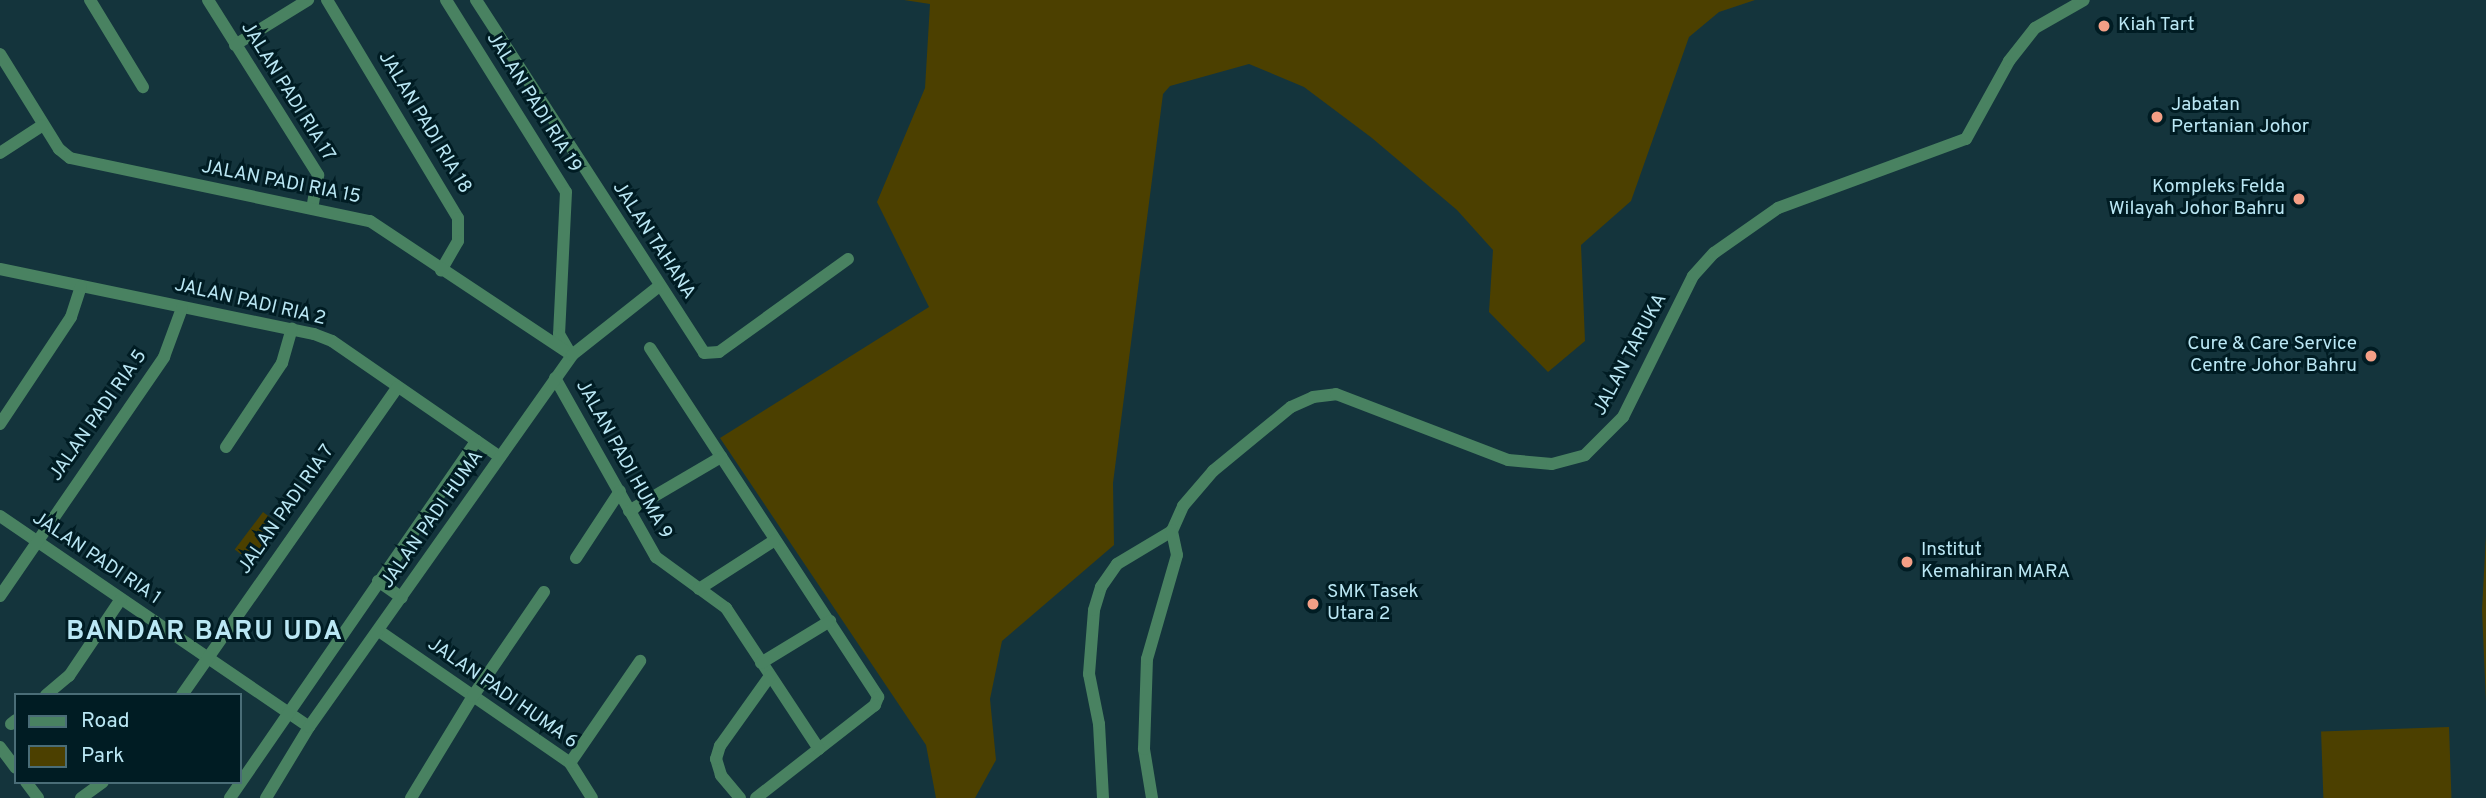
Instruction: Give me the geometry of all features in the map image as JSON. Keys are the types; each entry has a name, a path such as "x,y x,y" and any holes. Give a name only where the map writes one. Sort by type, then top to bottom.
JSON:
{"street":[{"path":"90,0 143,87"},
{"name":"JALAN PADI RIA 17","path":"208,0 318,175 312,208"},
{"path":"235,45 308,0"},
{"name":"JALAN PADI RIA 18","path":"327,0 458,218 458,241 441,270"},
{"name":"JALAN PADI RIA 19","path":"446,0 566,192 559,334 572,355"},
{"name":"JALAN TAHANA","path":"476,0 658,287 704,353 710,355 848,259"},
{"name":"JALAN TARUKA","path":"1172,531 1183,506 1213,471 1291,407 1313,397 1336,394 1508,460 1552,464 1585,455 1623,417 1693,276 1714,253 1778,208 1966,139 2009,61 2035,28 2084,0"},
{"name":"JALAN PADI RIA 15","path":"0,54 43,125 70,158 370,221 572,355"},
{"path":"0,153 43,125"},
{"name":"JALAN PADI RIA 2","path":"0,269 182,308 292,328 332,341 500,457"},
{"path":"0,424 71,317 81,287"},
{"name":"JALAN PADI HUMA","path":"266,798 309,727 572,355 658,287"},
{"name":"JALAN PADI RIA 5","path":"0,596 164,357 182,308"},
{"path":"226,447 282,363 292,328"},
{"path":"650,348 830,621 877,700 756,798"},
{"name":"JALAN PADI HUMA 9","path":"555,378 656,557 726,608 819,749"},
{"name":"JALAN PADI RIA 7","path":"183,693 398,387"},
{"name":"JALAN PADI HUMA","path":"242,780 476,441"},
{"path":"629,511 721,457"},
{"path":"576,558 620,491"},
{"name":"JALAN PADI RIA 1","path":"0,516 309,727"},
{"path":"1103,798 1099,724 1089,674 1094,610 1101,587 1117,564 1172,531 1177,555 1147,659 1144,749 1153,798"},
{"path":"699,589 775,540"},
{"path":"378,581 402,598"},
{"path":"414,797 473,696 544,592"},
{"path":"48,693 69,676 121,599"},
{"path":"761,663 830,621"},
{"name":"JALAN PADI HUMA 6","path":"379,631 570,764 592,798"},
{"path":"570,764 640,661"},
{"path":"740,798 721,775 716,759 720,746 770,676"},
{"path":"0,747 14,765"},
{"path":"81,798 100,784"}],"green space":[{"path":"904,0 1755,0 1719,12 1689,37 1631,201 1581,245 1585,341 1548,372 1489,312 1493,250 1457,210 1372,138 1304,87 1249,64 1170,86 1163,94 1113,483 1114,545 1002,641 990,699 996,760 975,798 936,798 926,745 720,438 929,307 877,202 925,88 930,4"},
{"path":"263,512 280,525 251,562 235,550"},
{"path":"2486,536 2486,702 2482,610"},
{"path":"2449,727 2451,798 2323,798 2321,731"}],"place":[{"name":"Kiah Tart","path":"2104,26"},
{"name":"Jabatan Pertanian Johor","path":"2157,117"},
{"name":"Kompleks Felda Wilayah Johor Bahru","path":"2299,199"},
{"name":"Cure & Care Service Centre Johor Bahru","path":"2371,356"},
{"name":"Institut Kemahiran MARA","path":"1907,562"},
{"name":"SMK Tasek Utara 2","path":"1313,604"}],"district":[{"name":"BANDAR BARU UDA","path":"205,633"}]}
